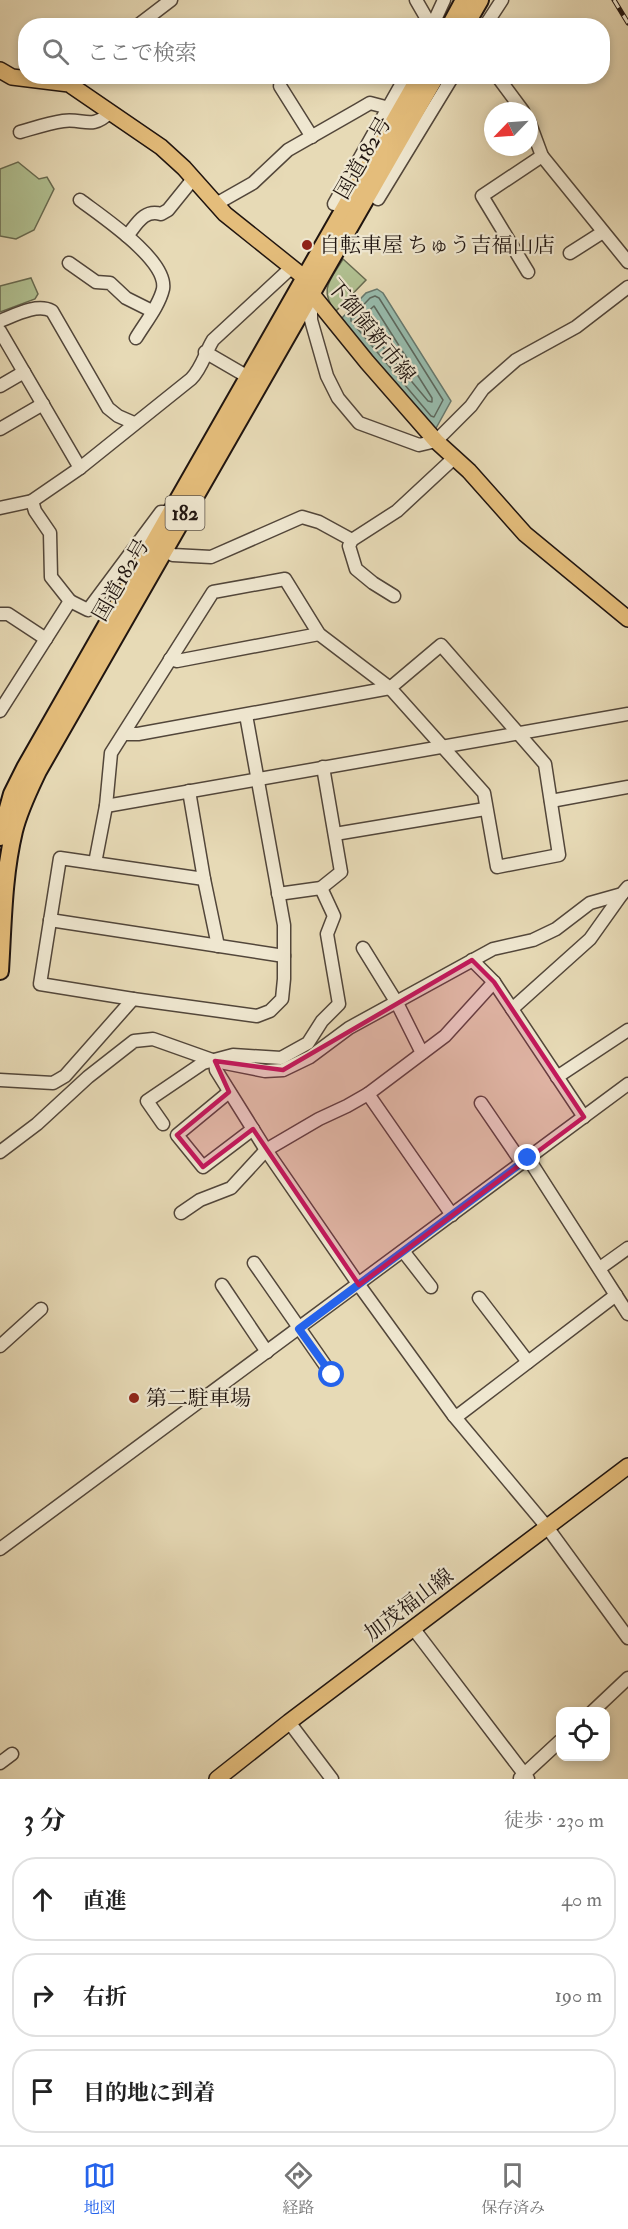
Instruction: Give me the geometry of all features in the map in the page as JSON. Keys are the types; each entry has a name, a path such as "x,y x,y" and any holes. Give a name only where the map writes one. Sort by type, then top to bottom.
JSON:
{"highway":[{"path":"454,18 464,0"},
{"path":"470,18 480,0"},
{"name":"国道182号","path":"341,228 416,84"},
{"name":"国道182号","path":"0,971 5,880 14,830 38,771 164,550 177,515 248,377 303,279 341,228 431,84"},
{"path":"334,204 341,228 378,198"},
{"name":"国道182号","path":"0,837 12,794 25,768 177,515 303,279"}],"main road":[{"name":"下御領新市線","path":"3,75 18,76"},
{"name":"下御領新市線","path":"69,84 161,147 225,214 303,279 367,362 436,441 469,471 525,534 628,619"},
{"name":"加茂福山線","path":"217,1779 628,1466"}],"street":[{"path":"416,0 426,18"},
{"path":"435,18 444,0"},
{"path":"490,18 502,0"},
{"path":"147,18 168,1"},
{"path":"334,204 402,84"},
{"path":"378,198 448,84"},
{"path":"503,84 516,102"},
{"path":"280,86 312,137"},
{"path":"216,204 253,183 288,150 370,103 389,108"},
{"path":"20,132 65,120 93,123 101,121 109,113"},
{"path":"538,145 542,156 628,262"},
{"path":"528,272 482,196 542,156"},
{"path":"127,236 146,214 152,211 161,214 168,210 193,179"},
{"path":"80,200 127,236 153,262 162,277 161,293 136,338"},
{"path":"570,253 603,232"},
{"path":"69,263 96,282 110,283 126,298 152,311"},
{"path":"0,508 32,501 80,468 191,379 200,370 205,352 213,340 303,279 311,320 327,376 338,398 359,423 419,445 436,441 471,406 483,389 516,360 576,327 628,287"},
{"path":"0,321 22,312 46,308 52,311 108,408 118,416 134,423"},
{"path":"0,331 80,468"},
{"path":"205,352 248,377"},
{"path":"0,386 24,372"},
{"path":"0,429 43,404"},
{"path":"394,596 356,569 349,546 352,540 397,511 454,458"},
{"path":"32,501 35,512 50,534 51,577 70,601 88,610 161,512 177,515"},
{"path":"164,550 173,555 212,557 302,517 318,522 352,540"},
{"path":"95,863 111,753 170,659 213,592 285,579 319,634 390,688 484,793 497,867 559,855 545,764 441,645 390,688 138,734 123,734"},
{"path":"0,711 70,601"},
{"path":"0,615 8,614 46,639"},
{"path":"170,659 177,661 319,634"},
{"path":"105,806 628,714"},
{"path":"204,879 60,858 40,984 257,1016 270,1011 282,999 284,925 246,715"},
{"path":"278,894 321,888 342,872 323,767"},
{"path":"551,801 628,786"},
{"path":"189,791 218,946"},
{"path":"335,834 485,808"},
{"path":"163,1124 147,1101 202,1063 233,1055 281,1058 308,1043 322,1021 339,1004 327,934 334,916 321,888"},
{"path":"0,1152 37,1124 88,1077 134,1041 153,1039 215,1061 266,1071 283,1070 310,1057 349,1029 493,949 541,936 556,929 590,903 625,891"},
{"path":"512,1009 590,939 625,891"},
{"path":"50,920 284,956"},
{"path":"363,948 397,1003 422,1053"},
{"path":"472,960 494,982 584,1117"},
{"path":"181,1213 200,1200 231,1188 266,1150 368,1094 445,1036 494,982"},
{"path":"0,1080 53,1083 65,1076 133,999"},
{"path":"557,1077 628,1030"},
{"path":"215,1061 216,1070 266,1150 359,1285 454,1416 547,1527 628,1638"},
{"path":"0,1549 628,1084"},
{"path":"230,1092 177,1135 203,1167 253,1129"},
{"path":"368,1094 453,1215"},
{"path":"481,1103 525,1160 600,1268 628,1314"},
{"path":"600,1268 628,1248"},
{"path":"403,1251 431,1287"},
{"path":"254,1263 332,1375"},
{"path":"222,1285 267,1352"},
{"path":"454,1416 460,1414 616,1295"},
{"path":"479,1298 528,1362"},
{"path":"0,1346 41,1310"},
{"path":"413,1628 524,1778 556,1746"},
{"path":"597,1707 628,1678"},
{"path":"289,1722 332,1779"},
{"path":"0,1763 12,1754"}],"highlighted area":[{"path":"472,960 494,982 584,1117 359,1285 253,1129 203,1167 177,1135 229,1092 215,1061 283,1070"}],"shaded area":[{"path":"18,162 39,179 47,177 54,189 34,230 16,239 0,236 0,169"},
{"path":"343,259 366,280 335,312 330,304 327,290"},
{"path":"31,278 38,294 35,299 0,312 0,286"}],"water":[{"path":"377,289 383,293 451,401 435,430 341,319 366,293"}],"railway":[{"path":"614,0 628,23"}],"place":[{"name":"自転車屋 ちゅう吉福山店","path":"307,245"},
{"name":"第二駐車場","path":"134,1398"}],"route":[{"path":"332,1375 299,1329 528,1158"}]}
